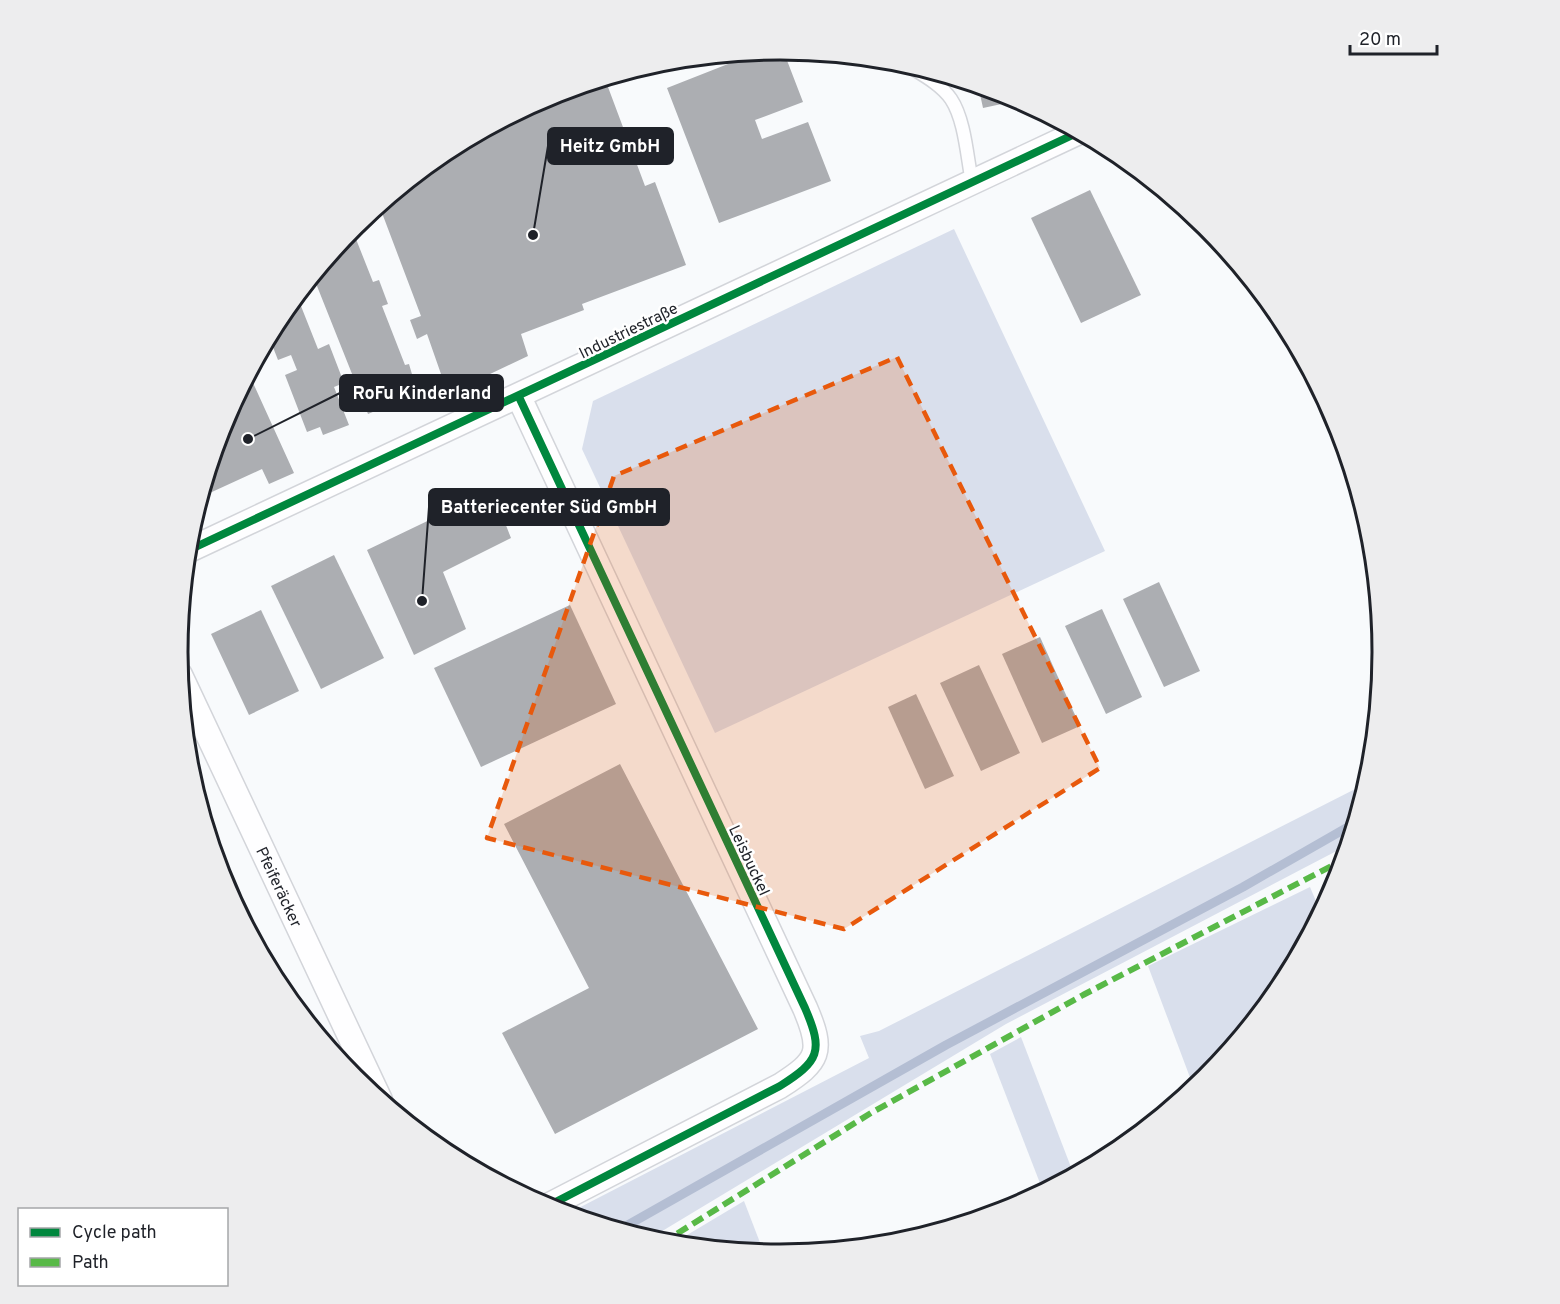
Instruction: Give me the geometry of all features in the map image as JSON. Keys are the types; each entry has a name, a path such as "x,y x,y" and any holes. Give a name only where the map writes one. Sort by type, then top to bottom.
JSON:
{"street":[{"name":"Industriestraße","path":"198,546 1070,136"},
{"name":"Leisbuckel","path":"519,397 795,987 817,1042 816,1053 809,1064 780,1086 558,1201"},
{"name":"Pfeiferäcker","path":"189,696 366,1076"}],"lane":[{"path":"929,79 951,98 959,115 972,182"}],"highlighted area":[{"path":"897,357 1100,768 844,929 487,838 614,476"}],"shaded area":[{"path":"954,229 1105,551 715,733 582,449 593,401"},
{"path":"1356,789 1338,850 1006,1024 661,1232 578,1208 869,1058 860,1036 879,1031"},
{"path":"1310,887 1316,902 1293,948 1250,1012 1190,1079 1148,966"},
{"path":"1021,1037 1071,1168 1040,1184 990,1054"},
{"path":"744,1201 760,1243 741,1243 685,1236"}],"building":[{"path":"787,60 803,102 755,120 762,139 808,122 831,181 719,223 667,88 734,62"},
{"path":"608,86 645,186 655,182 686,265 582,304 584,310 521,334 528,356 448,394 427,334 417,339 410,320 421,316 382,214 420,182 484,139 553,105"},
{"path":"980,95 1003,104 983,108"},
{"path":"1090,190 1141,295 1081,323 1031,218"},
{"path":"356,239 373,282 379,280 388,304 382,306 405,365 409,364 414,381 404,399 368,414 316,284"},
{"path":"301,305 318,349 329,344 344,383 334,387 349,425 323,435 320,427 307,432 285,375 297,370 291,355 278,360 273,347"},
{"path":"253,383 294,473 269,484 262,469 210,493 233,425"},
{"path":"492,490 511,538 443,572 466,629 414,655 367,550"},
{"path":"334,555 384,658 321,689 271,586"},
{"path":"1159,582 1200,671 1164,687 1123,599"},
{"path":"570,605 616,704 481,767 434,668"},
{"path":"1102,609 1142,697 1106,714 1065,626"},
{"path":"261,610 299,691 249,715 211,634"},
{"path":"1040,637 1080,726 1042,743 1002,654"},
{"path":"979,665 1020,753 981,771 940,683"},
{"path":"916,694 954,776 925,789 888,707"},
{"path":"620,764 758,1029 555,1134 502,1033 589,988 504,824"}],"waterway":[{"path":"629,1224 946,1045 1243,887 1345,829"}],"marked path":[{"path":"675,1235 871,1113 1083,995 1332,866"}],"cycle path":[{"path":"198,546 1070,136"},
{"path":"519,397 805,1008 815,1035 816,1045 810,1062 780,1086 558,1201"}],"place":[{"name":"Heitz GmbH","path":"533,235"},
{"name":"RoFu Kinderland","path":"248,439"},
{"name":"Batteriecenter Süd GmbH","path":"422,601"}]}
